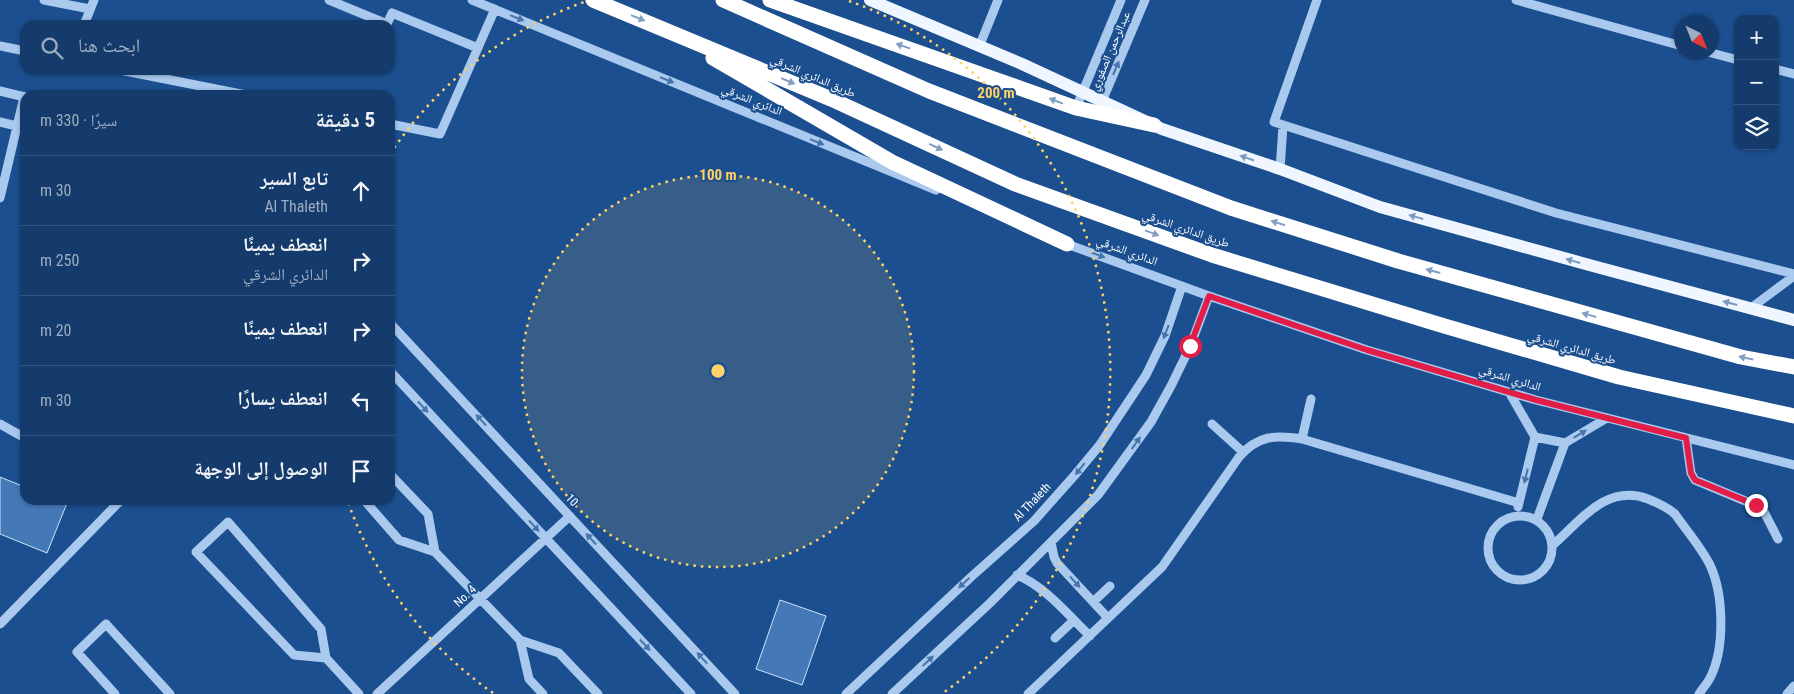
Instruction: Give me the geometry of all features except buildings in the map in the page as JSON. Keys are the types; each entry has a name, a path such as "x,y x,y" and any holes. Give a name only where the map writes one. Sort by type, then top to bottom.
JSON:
{"highway":[{"name":"طريق الدائري الشرقي","path":"592,0 831,99 1015,184 1212,256 1619,377 1794,416"},
{"path":"723,0 929,91 1231,208 1398,262 1741,357 1794,367"},
{"path":"770,0 1076,108 1099,107 1154,125"},
{"path":"660,27 892,162 1067,244"}],"main road":[{"path":"870,0 1022,64 1083,92 1099,107"},
{"path":"1154,125 1280,169 1380,207 1794,320"}],"street":[{"path":"44,0 92,4 86,20"},
{"path":"329,0 377,20"},
{"name":"الدائري الشرقي","path":"472,0 1067,244 1209,296 1367,350 1508,392 1794,465"},
{"path":"979,47 998,0"},
{"name":"عبدالرحمن الصفوري","path":"1076,108 1121,0"},
{"name":"عبدالرحمن الصفوري","path":"1099,107 1145,0"},
{"path":"1317,0 1274,122 1556,213 1794,275"},
{"path":"1516,0 1674,44"},
{"path":"395,125 440,134 495,10"},
{"path":"389,20 392,13 478,48"},
{"path":"0,46 20,50"},
{"path":"1719,55 1734,59"},
{"path":"1779,70 1794,74"},
{"path":"145,75 221,90"},
{"path":"0,91 20,96"},
{"path":"0,122 20,127"},
{"path":"1280,169 1283,126"},
{"path":"0,198 20,130"},
{"path":"1751,308 1794,275"},
{"name":"Al Thaleth","path":"846,694 1034,521 1074,476 1098,446 1146,375 1165,336 1182,286"},
{"path":"892,694 1098,495 1151,422 1190,346 1209,296"},
{"name":"10","path":"395,328 735,694"},
{"path":"395,376 691,694"},
{"path":"1508,392 1534,437 1516,515"},
{"path":"1302,439 1312,400"},
{"path":"1536,519 1565,444 1607,418"},
{"path":"0,424 20,435"},
{"path":"1212,424 1243,452"},
{"path":"1028,694 1146,583 1170,556 1243,452 1260,439 1285,437 1302,439 1519,503"},
{"path":"1534,437 1565,444"},
{"path":"1686,438 1691,473 1695,480 1762,508 1778,539"},
{"path":"395,479 428,514 435,552"},
{"path":"1553,545 1603,501 1622,494 1644,498 1668,508 1675,514 1709,564 1718,592 1720,641 1718,659 1710,680 1699,694"},
{"path":"0,624 116,505"},
{"path":"368,505 399,540 435,552 520,640 559,653 598,694"},
{"path":"1516,515 1536,519 1545,526 1553,545 1552,556 1548,566 1541,574 1531,579 1520,581 1500,574 1488,556 1489,540 1496,525 1516,515"},
{"name":"No. 4","path":"377,694 570,516"},
{"path":"326,658 294,655 196,552 228,522 321,628 326,658 359,694"},
{"path":"1051,542 1054,557 1058,563 1108,618"},
{"path":"1017,575 1027,579 1042,590 1090,636"},
{"path":"1093,602 1110,586"},
{"path":"1056,638 1074,620"},
{"path":"115,694 76,652 106,624 170,694"},
{"path":"520,640 529,679 543,694"},
{"path":"1787,694 1794,686"}],"route":[{"path":"1190,346 1209,296 1367,350 1536,400 1686,438 1691,473 1695,480 1756,505"}]}
